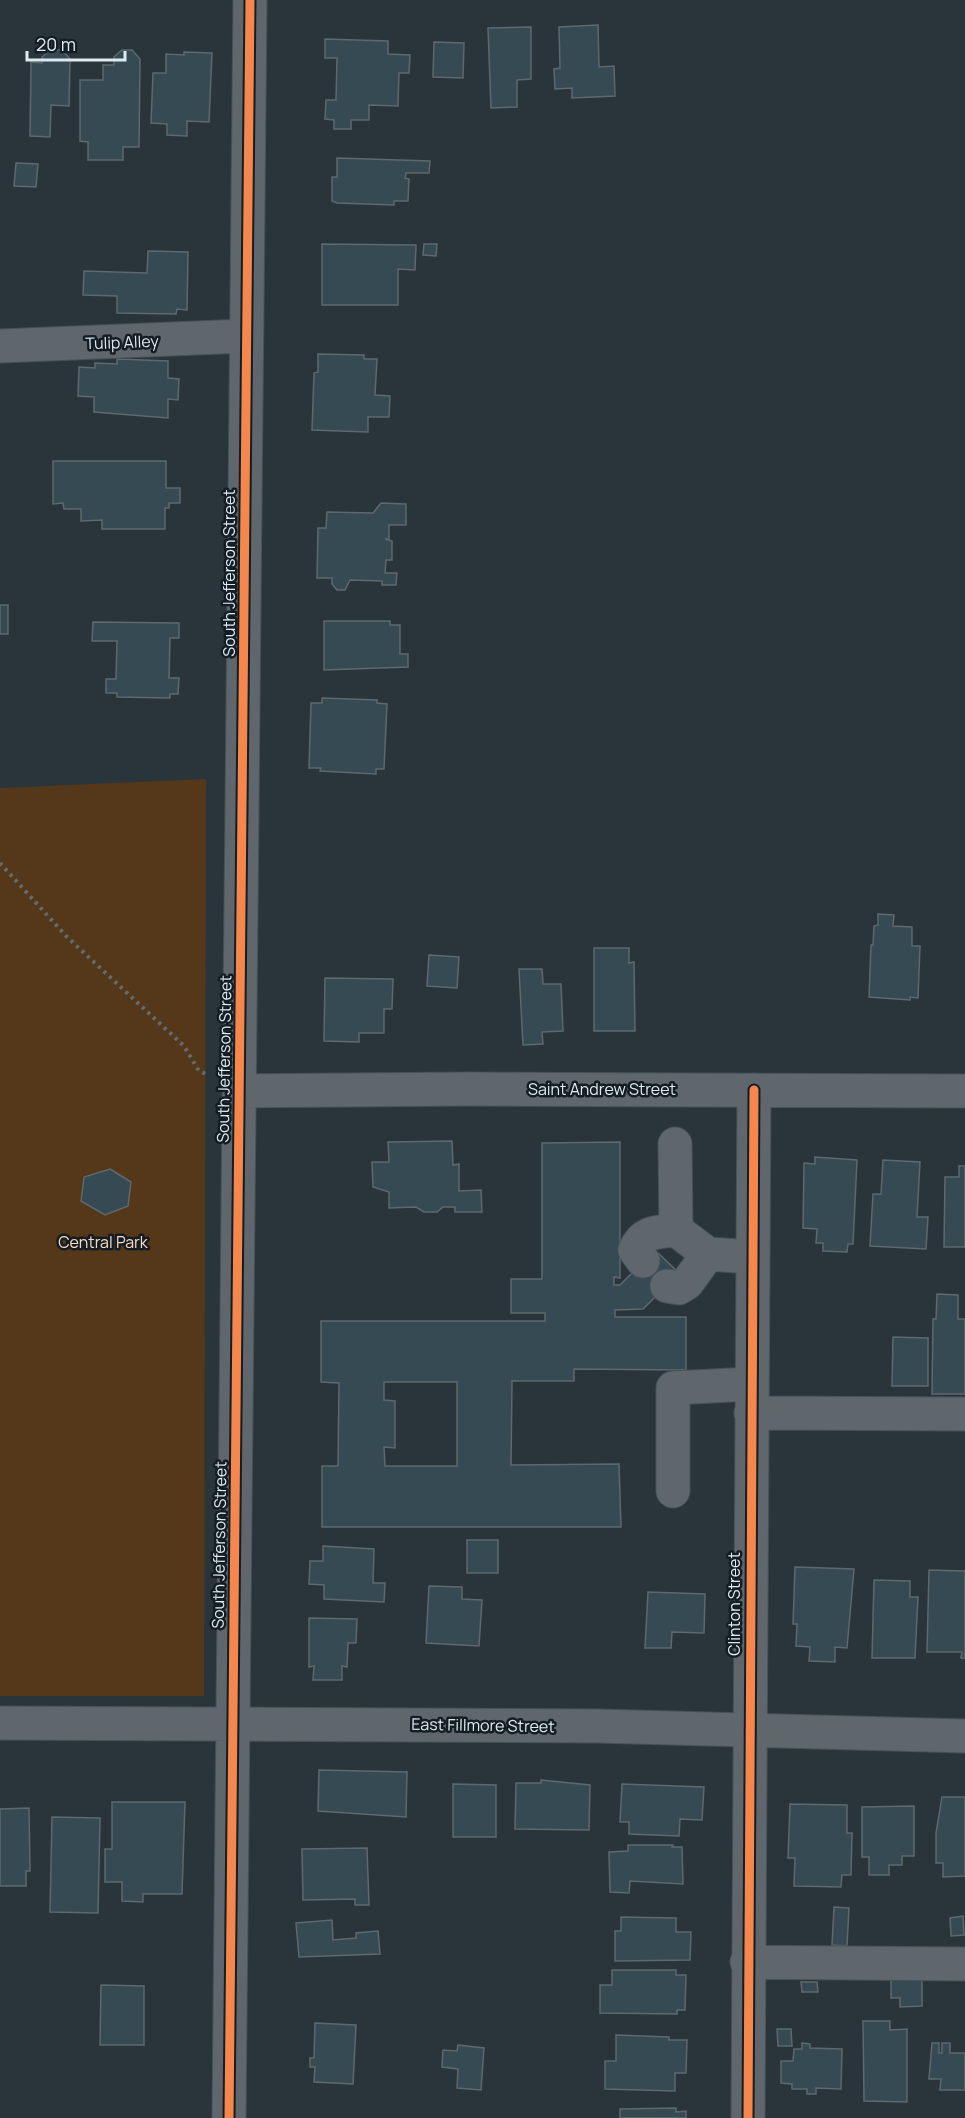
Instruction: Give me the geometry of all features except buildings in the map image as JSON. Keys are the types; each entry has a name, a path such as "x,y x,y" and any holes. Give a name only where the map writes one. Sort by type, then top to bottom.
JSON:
{"street":[{"name":"South Jefferson Street","path":"229,2118 250,0"},
{"name":"Tulip Alley","path":"0,346 245,336"},
{"name":"Clinton Street","path":"748,2118 748,1730 754,1090"},
{"name":"Saint Andrew Street","path":"239,1091 965,1091"},
{"path":"675,1144 676,1230"},
{"path":"644,1261 635,1250 639,1239 649,1233 676,1230 708,1254 753,1257"},
{"path":"667,1286 679,1288 687,1283 708,1254"},
{"path":"673,1491 673,1388 751,1399 965,1414"},
{"name":"East Fillmore Street","path":"0,1723 375,1724 965,1736"},
{"path":"747,1962 965,1964"}],"path":[{"path":"0,863 67,937 184,1046 199,1071 239,1091"}],"green space":[{"name":"Central Park","path":"206,779 204,1696 0,1696 0,788"}],"cycle path":[{"path":"229,2118 250,0"},
{"path":"748,2118 754,1090"}]}
